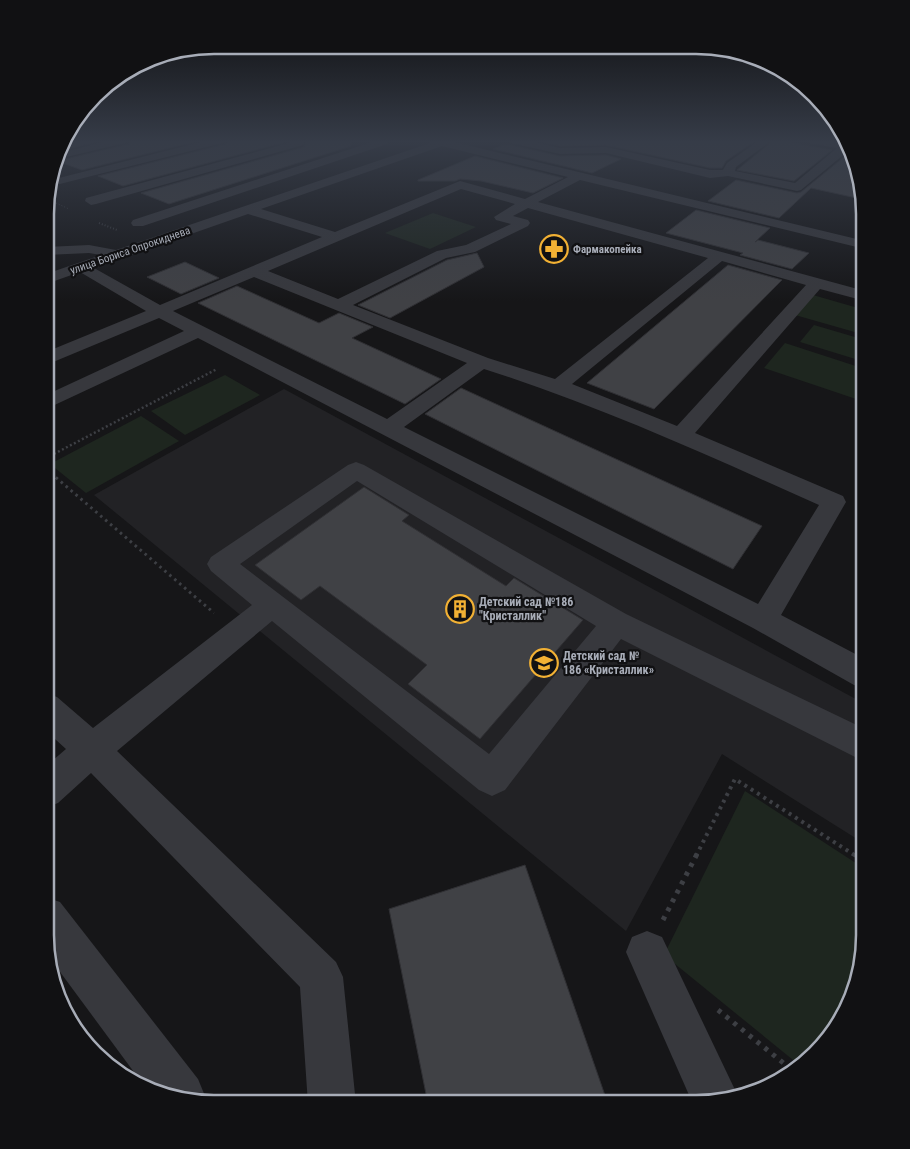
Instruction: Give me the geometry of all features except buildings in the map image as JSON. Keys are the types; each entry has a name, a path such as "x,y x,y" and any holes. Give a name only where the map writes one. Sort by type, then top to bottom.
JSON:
{"street":[{"path":"73,194 107,208"},
{"path":"91,201 117,194"},
{"path":"138,222 225,194"},
{"name":"улица Бориса Опрокиднева","path":"54,276 290,194"},
{"path":"54,356 439,194"},
{"path":"490,194 856,293"},
{"path":"339,305 442,254 470,249 523,223 501,217 545,194"},
{"path":"651,194 856,243"},
{"path":"247,209 336,237"},
{"path":"122,215 138,222 164,238"},
{"path":"54,251 89,249 118,254"},
{"path":"558,386 719,256"},
{"path":"82,266 159,311 763,620 856,670"},
{"path":"254,271 481,362 558,386 681,435 834,502 763,620"},
{"path":"681,435 816,282"},
{"path":"54,399 198,331"},
{"path":"388,428 481,362"},
{"path":"616,623 492,778 221,564 356,470 616,623 856,742"},
{"path":"54,782 272,605"},
{"path":"54,715 92,750 320,977 331,1095"},
{"path":"54,929 177,1090"},
{"path":"647,952 713,1094"}],"path":[{"path":"54,452 244,355"},
{"path":"54,474 237,632"},
{"path":"647,952 735,778 856,856"}],"shaded area":[{"path":"433,213 476,227 430,249 385,233"},
{"path":"813,295 856,307 856,332 795,315"},
{"path":"814,325 856,337 856,359 800,342"},
{"path":"785,343 856,366 856,399 764,368"},
{"path":"225,375 260,395 185,435 151,411"},
{"name":"Детский сад № 186 «Кристаллик»","path":"284,389 856,699 856,838 722,754 626,931 94,495"},
{"path":"141,416 179,441 86,493 54,467 54,462"},
{"path":"745,791 856,863 856,945 848,986 835,1015 823,1032 794,1061 664,955"}],"place":[{"name":"Фармакопейка","path":"554,249"},
{"name":"Детский сад №186 \"Кристаллик\"","path":"460,609"},
{"name":"Детский сад № 186 «Кристаллик»","path":"544,663"}]}
